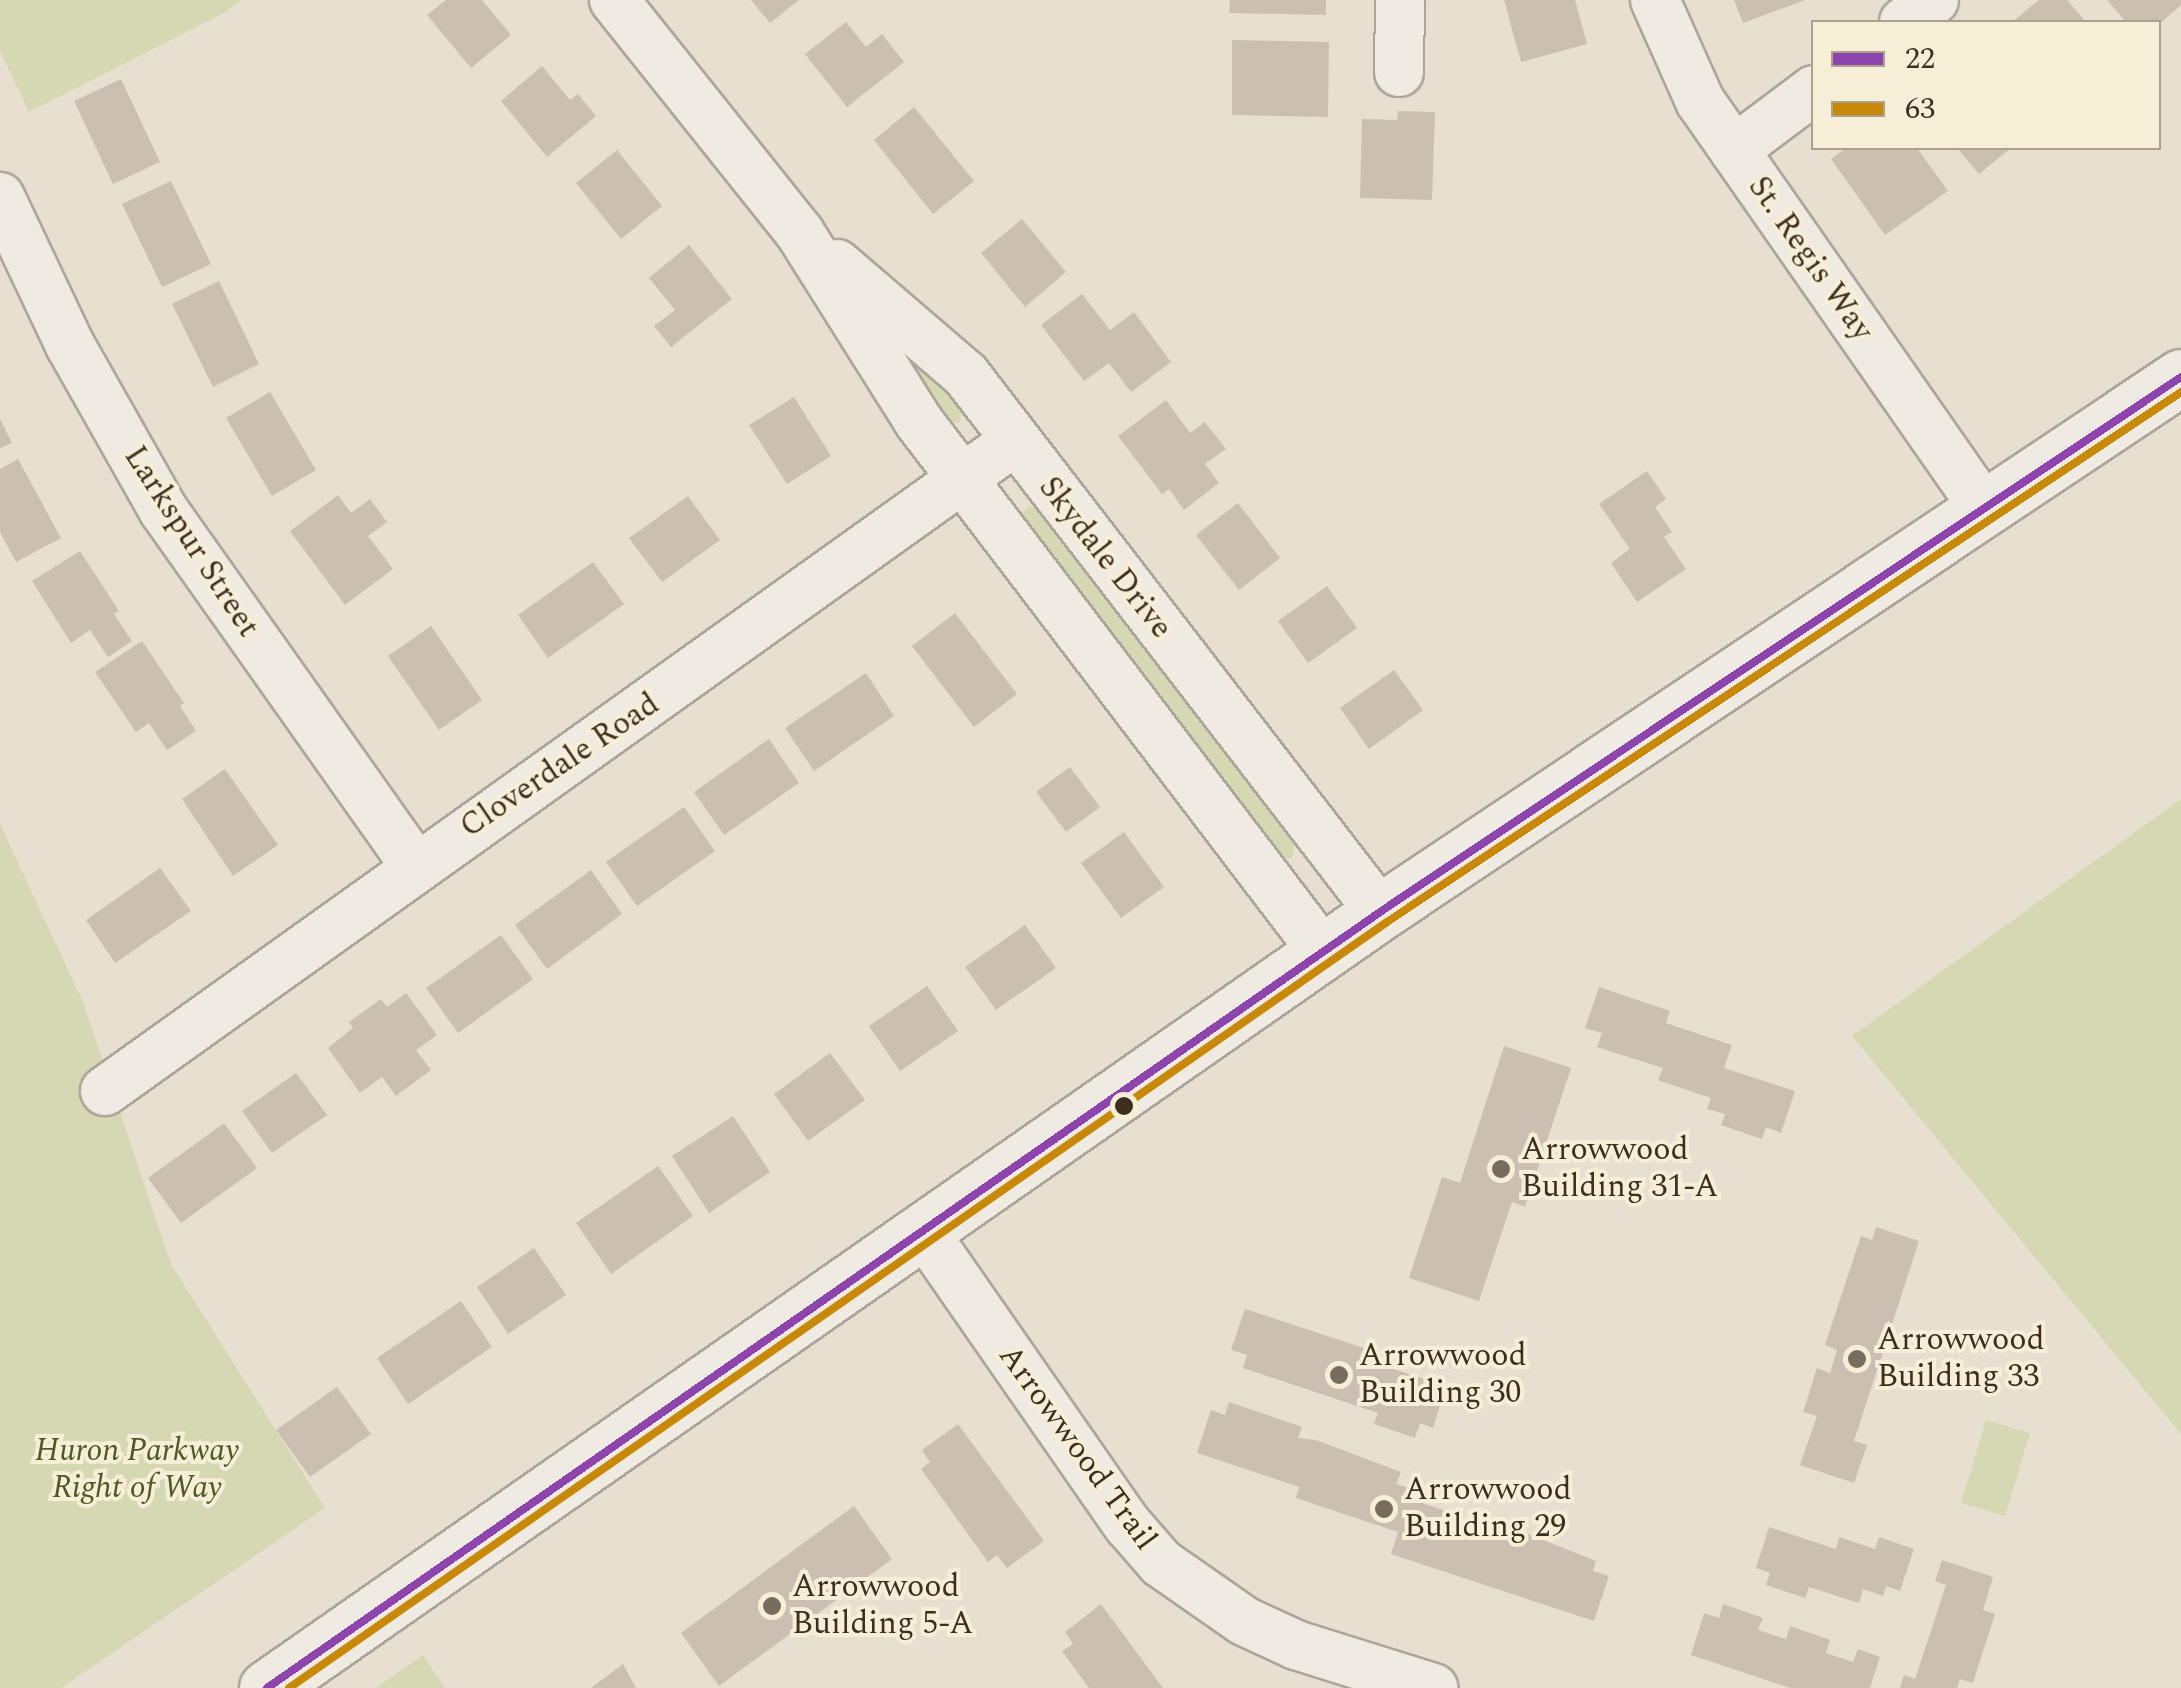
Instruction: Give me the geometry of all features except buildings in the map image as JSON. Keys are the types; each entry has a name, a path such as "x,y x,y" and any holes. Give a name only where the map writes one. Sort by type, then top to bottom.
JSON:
{"main road":[{"path":"267,1688 1380,912 2181,377"}],"street":[{"name":"Skydale Drive","path":"614,0 800,232 920,422 962,480 1323,952"},
{"path":"1399,72 1400,0"},
{"name":"St. Regis Way","path":"1655,0 1700,101 1983,507"},
{"path":"1734,150 1811,92"},
{"name":"Larkspur Street","path":"0,198 70,345 164,511 415,866"},
{"name":"Skydale Drive","path":"800,232 966,376 1380,912"},
{"name":"Cloverdale Road","path":"104,1091 415,866 701,670 1015,441"},
{"name":"Arrowwood Trail","path":"924,1232 1109,1498 1162,1563 1244,1621 1296,1645 1434,1688"}],"green space":[{"path":"0,0 241,0 226,12 29,112 0,51"},
{"path":"888,335 964,405 959,423 943,424"},
{"path":"1029,506 1044,511 1296,838 1292,858 1282,860 1018,519"},
{"path":"2181,799 2181,1434 1852,1036"},
{"name":"Huron Parkway Right of Way","path":"0,824 83,1002 171,1264 325,1508 61,1688 0,1688"},
{"path":"1986,1420 2030,1433 2005,1516 1961,1503"},
{"path":"423,1655 445,1688 376,1688"}],"transit line":[{"name":"22","path":"267,1688 1380,912 2181,377"},
{"name":"63","path":"289,1688 1387,922 2181,392"}],"place":[{"name":"Arrowwood Building 31-A","path":"1501,1169"},
{"name":"Arrowwood Building 33","path":"1857,1359"},
{"name":"Arrowwood Building 30","path":"1339,1375"},
{"name":"Arrowwood Building 29","path":"1384,1509"},
{"name":"Arrowwood Building 5-A","path":"772,1606"}]}
